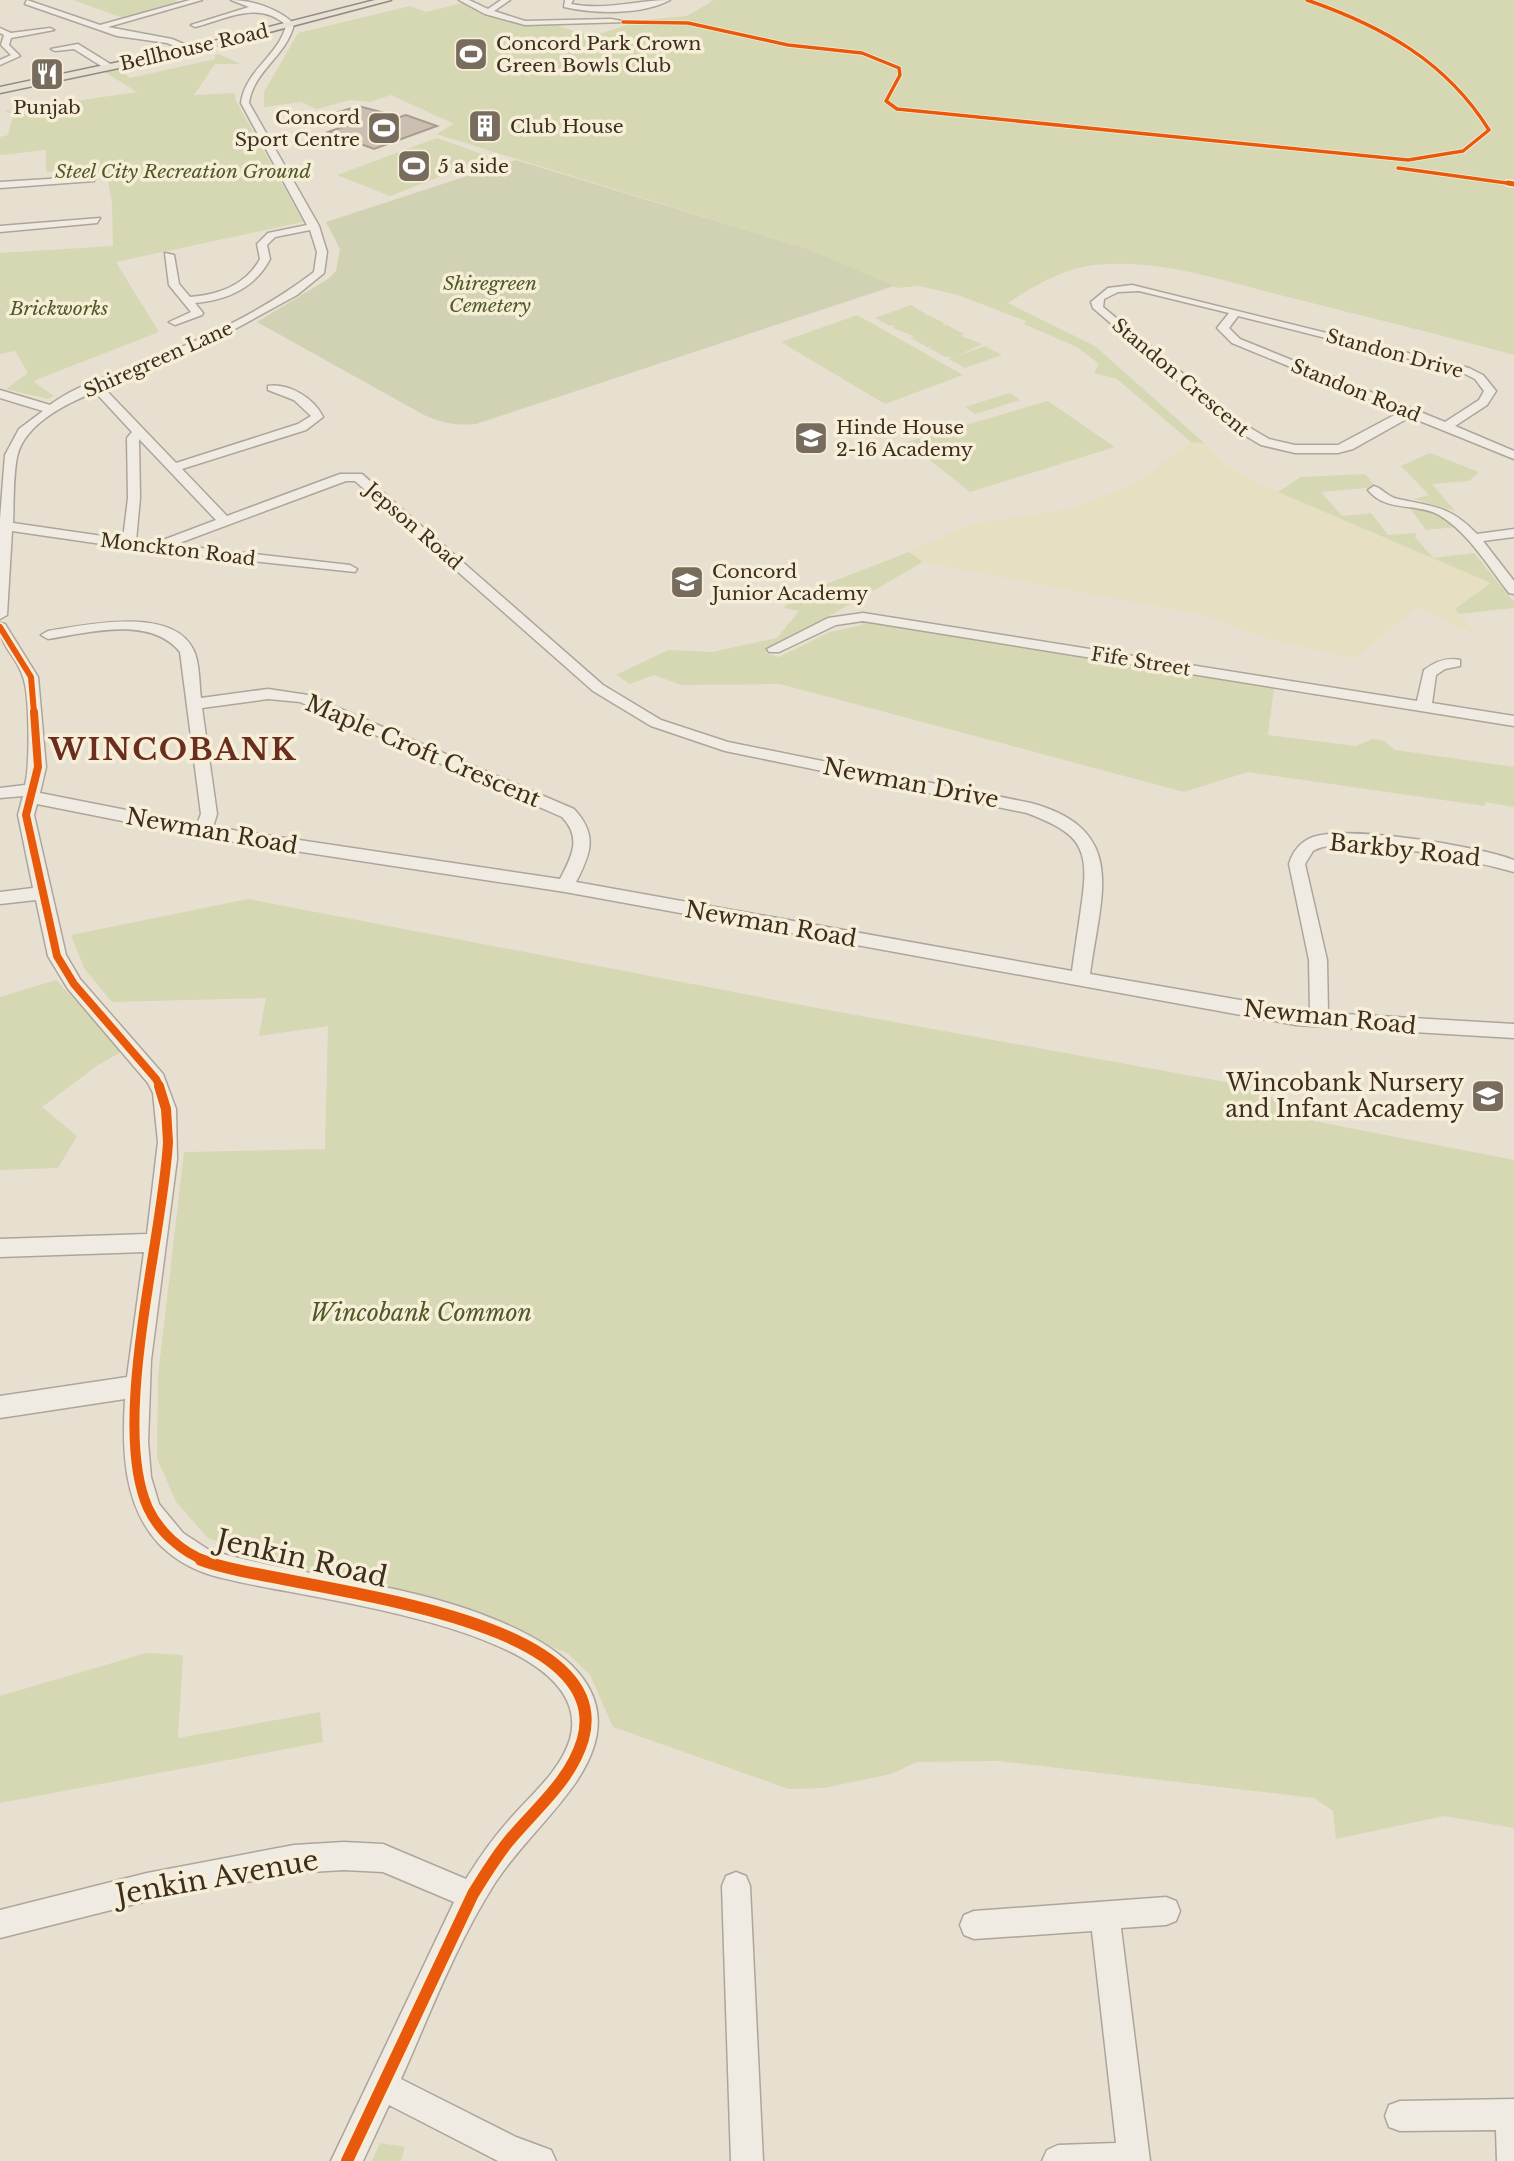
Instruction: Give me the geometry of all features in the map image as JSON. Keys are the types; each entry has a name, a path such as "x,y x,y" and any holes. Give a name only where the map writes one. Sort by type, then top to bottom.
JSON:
{"main road":[{"name":"Bellhouse Road","path":"0,90 104,64 190,50 386,0"}],"street":[{"path":"100,27 198,0"},
{"path":"235,0 281,16 290,24"},
{"path":"463,0 504,18 533,24 589,19 623,22"},
{"path":"488,12 506,0"},
{"path":"569,3 639,6 666,0"},
{"path":"29,2 135,38 169,41 190,50"},
{"path":"195,25 208,24 258,7"},
{"name":"Shiregreen Lane","path":"0,615 4,520 11,454 16,442 50,409 96,386 198,345 315,278 319,273 322,252 314,226 245,103 247,90 284,41 290,24"},
{"path":"0,63 16,56 3,37 50,30"},
{"path":"55,49 77,45 104,64 116,58"},
{"path":"0,185 15,178 94,178"},
{"path":"0,229 97,220"},
{"path":"189,300 223,294 253,277 265,259 262,244 267,238 314,226"},
{"path":"169,254 173,285 198,313 175,322"},
{"name":"Standon Crescent","path":"1236,311 1136,288 1109,291 1096,302 1098,307 1238,426 1265,442 1295,449 1338,449 1349,446 1409,412"},
{"name":"Standon Road","path":"1236,311 1223,328 1236,341 1514,455"},
{"name":"Standon Drive","path":"1236,311 1473,373 1488,387 1488,397 1446,428"},
{"path":"96,386 224,521"},
{"path":"172,468 302,427 317,416 314,410 288,393 272,388"},
{"path":"0,394 50,409"},
{"path":"129,544 134,498 133,438 139,432"},
{"name":"Jepson Road","path":"157,547 344,477 358,477 598,688"},
{"path":"1374,490 1388,503 1417,504 1442,511 1475,538 1514,590"},
{"name":"Monckton Road","path":"4,520 129,544 350,569"},
{"path":"1475,538 1514,533"},
{"name":"Fife Street","path":"774,649 833,621 863,617 1514,721"},
{"path":"48,635 149,627 183,642 195,704 209,814 202,831"},
{"name":"Jenkin Road","path":"0,630 31,677 38,767 26,815 50,929 62,964 74,984 156,1079 164,1095 166,1174 139,1386 137,1471 147,1505 159,1526 196,1558 375,1596 462,1621 547,1658 570,1677 583,1697 587,1717 583,1745 568,1772 505,1845 471,1895 347,2161"},
{"path":"1424,706 1429,673 1441,665 1455,663"},
{"name":"Newman Drive","path":"598,688 656,723 689,737 1031,808 1072,826 1092,852 1095,867 1080,980"},
{"name":"Maple Croft Crescent","path":"195,704 268,694 303,698 568,813 582,828 584,848 565,886"},
{"path":"0,793 33,794"},
{"name":"Newman Road","path":"33,794 202,831 565,886 1319,1021 1514,1031"},
{"name":"Barkby Road","path":"1319,1021 1318,960 1297,864 1300,855 1308,846 1337,839 1498,860 1514,866"},
{"path":"0,898 44,893"},
{"path":"0,1248 156,1243"},
{"path":"0,1407 139,1386"},
{"name":"Jenkin Avenue","path":"0,1924 147,1886 294,1859 344,1856 383,1858 471,1895"},
{"path":"736,1886 747,2161"},
{"path":"974,1925 1166,1911"},
{"path":"1058,2161 1134,2159 1105,1917"},
{"path":"382,2085 509,2150 540,2161"},
{"path":"1400,2116 1512,2114 1513,2161"}],"shaded area":[{"path":"1191,442 1204,443 1228,466 1263,485 1492,583 1456,609 1480,637 1417,607 1355,659 1261,637 1206,616 923,562 909,552 970,524 1070,509 1134,484"}],"green space":[{"path":"73,0 174,0 183,3 126,19"},
{"path":"714,0 1514,0 1514,355 1217,278 1144,265 1095,265 1072,270 1039,284 1008,303 1095,346 1204,443 1191,442 1117,379 1094,373 1099,364 1077,347 1024,324 1026,321 958,295 919,286 897,288 808,249 436,134 454,124 391,95 369,102 350,100 317,109 301,102 264,107 264,92 298,33 410,6 426,12 462,3 502,20 556,25 579,33 600,34 627,25 623,22 687,16"},
{"name":"Steel City Recreation Ground","path":"219,54 240,64 215,64 194,95 235,93 236,101 303,222 116,262 159,332 33,381 54,396 48,399 6,389 28,373 15,351 0,354 0,253 113,246 112,204 107,176 73,178 62,171 46,172 46,150 0,155 0,137 8,135 13,115 5,111 137,92 103,71 117,68 130,78 215,59 215,55"},
{"name":"5 a side","path":"437,138 490,157 390,196 337,175"},
{"name":"Shiregreen Cemetery","path":"516,160 808,249 894,286 469,425 449,423 424,415 257,322 328,279 336,271 340,249 326,222"},
{"path":"911,305 926,314 925,316 929,315 945,324 941,326 947,325 964,334 961,336 982,344 957,356 985,346 1002,355 965,368 949,359 952,357 945,357 929,348 933,346 927,347 911,338 914,336 893,328 895,325 890,326 875,318"},
{"path":"857,315 963,375 885,404 781,342"},
{"path":"1010,393 1020,400 975,414 965,407"},
{"path":"1048,401 1115,447 970,492 907,442"},
{"path":"1430,453 1479,472 1469,481 1432,484 1455,511 1414,499 1429,495 1401,466"},
{"path":"1365,474 1376,487 1321,492 1342,516 1371,513 1388,535 1416,533 1415,537 1433,558 1474,553 1514,602 1514,608 1459,614 1455,609 1491,583 1278,492 1301,477"},
{"path":"1410,508 1434,513 1457,527 1426,530"},
{"path":"909,552 923,562 765,653 779,657 830,632 862,625 862,618 1274,688 1268,735 1356,746 1373,739 1384,741 1395,750 1514,767 1514,807 1485,802 1485,806 1248,772 1184,792 780,684 681,685 654,675 630,684 616,675 668,650 712,652 777,638 799,611 784,608 793,597"},
{"name":"Wincobank Common","path":"248,899 817,1008 1253,1087 1314,1121 1514,1160 1514,1828 1444,1816 1336,1839 1333,1811 1314,1798 998,1761 917,1762 891,1774 824,1788 789,1789 613,1727 590,1675 567,1653 456,1607 272,1561 208,1538 176,1502 157,1458 158,1376 184,1152 325,1149 328,1026 259,1036 266,998 112,1002 84,968 71,935"},
{"path":"56,980 123,1051 98,1065 42,1107 77,1136 58,1168 0,1170 0,997"},
{"path":"146,1653 183,1655 178,1738 320,1712 323,1742 0,1803 0,1696"},
{"path":"380,2143 405,2147 401,2161 372,2161"}],"building":[{"name":"Concord Sport Centre","path":"358,106 400,117 406,115 437,126 374,149 328,132 351,124 326,116"}],"cycle path":[{"path":"623,22 688,23 788,45 862,53 899,68 900,75 886,101 897,109 1408,160 1442,157 1463,151 1482,139 1489,130 1474,106 1455,84 1411,48 1360,20 1307,0"},
{"path":"1398,168 1514,184"},
{"path":"0,627 31,677 38,767 26,815 57,956 74,984 156,1079 166,1109 167,1159 136,1402 139,1477 151,1513 174,1541 189,1553 209,1563 399,1602 468,1622 504,1636 537,1653 564,1672 581,1696 586,1722 583,1740 576,1756 556,1787 495,1859 473,1894 347,2161"}],"place":[{"name":"Concord Park Crown Green Bowls Club","path":"471,54"},
{"name":"Punjab","path":"47,74"},
{"name":"Club House","path":"485,126"},
{"name":"Concord Sport Centre","path":"384,128"},
{"name":"5 a side","path":"414,166"},
{"name":"Hinde House 2-16 Academy","path":"811,438"},
{"name":"Concord Junior Academy","path":"687,582"},
{"name":"Wincobank Nursery and Infant Academy","path":"1488,1096"}],"district":[{"name":"WINCOBANK","path":"173,750"}],"park label":[{"name":"Brickworks","path":"59,308"}]}
